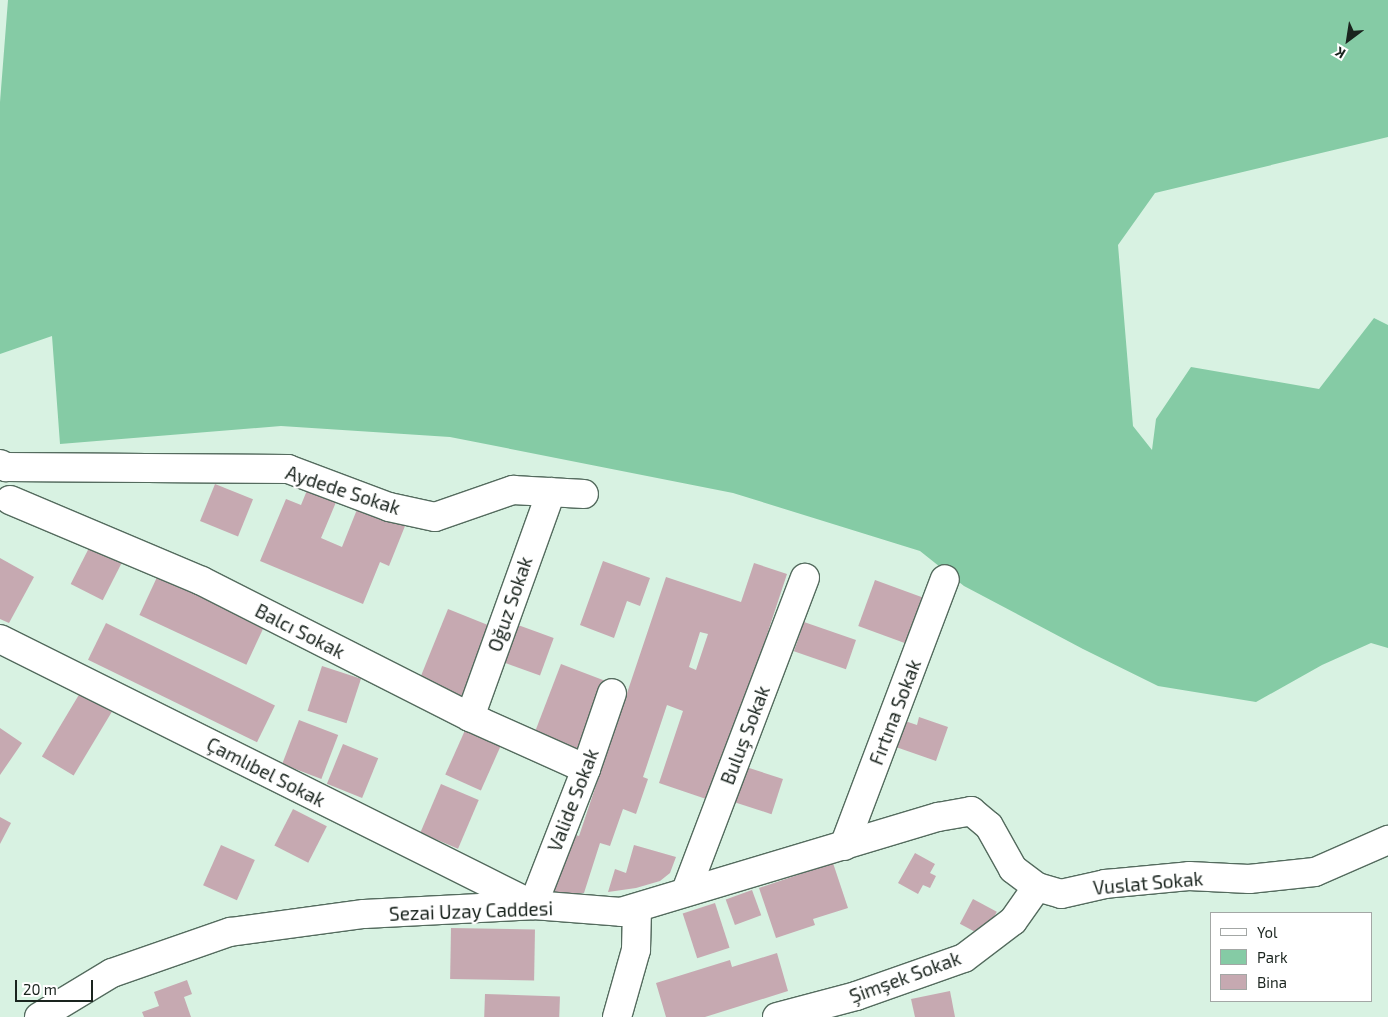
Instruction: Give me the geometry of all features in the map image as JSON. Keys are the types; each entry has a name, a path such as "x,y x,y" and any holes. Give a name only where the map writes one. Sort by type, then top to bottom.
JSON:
{"street":[{"name":"Aydede Sokak","path":"3,466 288,469 389,507 435,517 513,490 584,494"},
{"path":"3,466 5,504"},
{"name":"Oğuz Sokak","path":"470,717 551,492"},
{"name":"Balcı Sokak","path":"5,504 202,581 470,717 586,769"},
{"name":"Buluş Sokak","path":"686,891 804,578"},
{"name":"Fırtına Sokak","path":"844,846 945,579"},
{"name":"Çamlıbel Sokak","path":"0,639 533,905"},
{"name":"Valide Sokak","path":"533,905 586,769 612,694"},
{"name":"Vuslat Sokak","path":"938,817 971,811 989,826 1013,869 1037,887 1061,894 1105,884 1189,876 1249,879 1315,872 1388,840"},
{"name":"Sezai Uzay Caddesi","path":"39,1017 112,973 230,932 364,914 533,905 621,912 938,817"},
{"name":"Şimşek Sokak","path":"776,1017 856,996 964,958 1013,921 1037,887"},
{"path":"617,1017 636,950 637,908"}],"green space":[{"path":"8,0 1388,0 1388,137 1155,193 1118,245 1133,426 1152,450 1156,419 1191,367 1319,389 1374,318 1388,325 1388,648 1371,643 1322,665 1256,702 1158,686 964,586 920,551 733,493 450,437 281,426 60,444 52,336 0,354 0,102"}],"building":[{"path":"310,483 339,495 321,538 342,547 362,497 409,516 389,566 380,562 363,604 260,561 286,499 301,505"},
{"path":"215,484 253,499 238,536 200,521"},
{"path":"92,542 124,558 103,600 71,584"},
{"path":"0,558 34,577 9,623 0,619"},
{"path":"603,561 650,578 640,606 627,601 614,638 580,625"},
{"path":"754,563 787,574 712,801 659,783 683,711 667,705 643,777 648,779 636,814 623,809 610,846 600,843 584,893 552,894 571,834 579,836 666,577 741,602","holes":["700,632 708,634 696,670 689,667"]},
{"path":"158,575 265,625 246,665 139,615"},
{"path":"875,580 925,598 908,644 858,626"},
{"path":"448,609 490,626 461,696 420,679"},
{"path":"804,622 856,640 846,669 794,651"},
{"path":"106,623 275,705 257,742 88,660"},
{"path":"518,625 554,638 540,676 504,663"},
{"path":"561,664 605,681 576,756 532,739"},
{"path":"322,666 361,679 346,723 307,711"},
{"path":"80,693 112,712 74,775 42,756"},
{"path":"919,717 948,727 936,761 893,746 902,720 917,725"},
{"path":"299,720 338,735 321,779 282,764"},
{"path":"0,728 22,743 0,775"},
{"path":"466,728 502,744 481,790 445,775"},
{"path":"343,744 378,758 362,798 327,784"},
{"path":"743,766 783,779 772,814 732,801"},
{"path":"441,784 479,800 458,849 420,833"},
{"path":"293,809 327,826 308,863 274,846"},
{"path":"0,817 11,823 0,844"},
{"path":"221,845 255,860 237,900 203,885"},
{"path":"634,845 676,857 670,873 660,881 636,888 608,892 615,869 626,873"},
{"path":"915,853 935,864 930,873 936,876 930,888 923,885 918,894 898,883"},
{"path":"833,863 848,908 813,919 815,925 776,938 759,888"},
{"path":"752,890 761,915 735,925 726,900"},
{"path":"973,899 997,912 984,936 960,924"},
{"path":"715,903 730,948 697,958 683,914"},
{"path":"451,928 535,929 534,980 450,979"},
{"path":"777,953 788,991 705,1017 666,1017 656,983 730,960 732,967"},
{"path":"187,980 192,994 184,997 191,1017 144,1017 142,1012 159,1006 154,992"},
{"path":"950,991 955,1017 915,1017 911,999"},
{"path":"485,994 560,997 559,1017 484,1017"}]}
